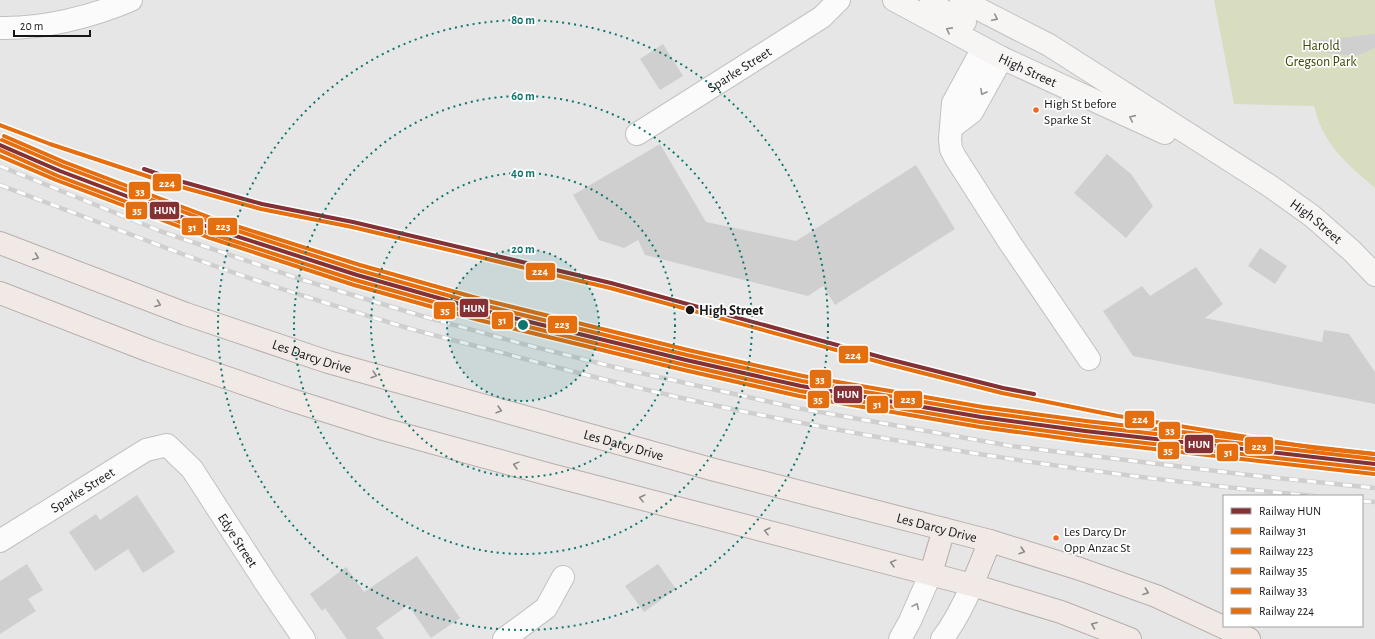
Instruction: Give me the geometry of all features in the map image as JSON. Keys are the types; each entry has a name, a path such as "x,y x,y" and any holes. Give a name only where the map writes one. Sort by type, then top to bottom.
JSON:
{"highway":[{"name":"Les Darcy Drive","path":"0,243 186,314 328,362 711,469 990,541 1080,569 1156,596 1249,639"},
{"path":"0,293 150,351 382,429 551,475 931,573 1061,612 1130,639"},
{"path":"931,573 944,529"},
{"path":"972,585 990,541"}],"main road":[{"name":"High Street","path":"894,0 995,49 1112,109 1232,162"},
{"path":"931,0 942,10 995,49 1036,59 1114,87"},
{"name":"High Street","path":"961,0 1049,45 1270,186 1312,216 1352,250 1375,275"}],"street":[{"path":"0,28 49,24 85,16 131,0"},
{"name":"Sparke Street","path":"637,134 822,17 839,0"},
{"path":"995,49 972,112 951,128 951,149 955,158 1010,243 1089,359"},
{"name":"Sparke Street","path":"0,541 146,450 167,445"},
{"name":"Edye Street","path":"167,445 192,469 304,639"},
{"path":"900,639 910,621 931,573"},
{"path":"504,639 546,608 563,577"},
{"path":"942,639 950,629 964,605 972,585"}],"green space":[{"name":"Harold Gregson Park","path":"1214,0 1375,0 1375,188 1359,175 1332,145 1320,125 1314,106 1234,104"}],"building":[{"path":"1375,34 1375,48 1356,56 1304,50 1304,42"},
{"path":"663,44 683,76 660,90 640,59"},
{"path":"660,144 706,222 796,241 916,165 955,229 835,305 823,286 808,296 645,255 638,240 624,248 599,240 573,195"},
{"path":"1107,154 1131,174 1153,206 1126,238 1074,193"},
{"path":"1260,248 1287,266 1275,284 1248,266"},
{"path":"1196,267 1223,304 1205,318 1322,342 1324,330 1349,334 1375,372 1375,404 1133,356 1103,311 1142,286 1150,296"},
{"path":"137,495 175,552 143,573 128,549 95,571 69,532 96,514 100,520"},
{"path":"417,556 460,618 431,638 408,605 376,628 384,639 347,639 325,608 322,611 310,594 346,567 364,592"},
{"path":"27,564 43,590 28,599 36,611 0,634 0,581"},
{"path":"658,564 676,589 644,612 625,586"}],"railway":[{"path":"0,166 160,231 303,280 422,316 614,367 797,408 1011,446 1249,475 1375,488"},
{"path":"0,185 213,265 326,303 411,329 656,392 802,423 930,446 1122,475 1303,495"},
{"path":"1363,501 1375,502"}],"rail line":[{"name":"224","path":"0,125 50,144 174,185 261,209 352,227 610,288 887,364 1002,393 1118,416 1315,448 1374,454"},
{"name":"33","path":"4,136 64,162 214,219 360,265 484,300 688,350 803,376 983,407 1086,421 1375,454"},
{"name":"223","path":"2,140 62,166 213,223 358,270 482,305 687,355 802,381 982,412 1086,426 1375,459"},
{"name":"HUN","path":"0,145 60,171 211,228 357,275 481,310 686,360 801,386 981,417 1085,431 1375,464"},
{"name":"31","path":"0,150 58,176 209,233 355,280 480,315 685,365 800,391 980,422 1084,436 1374,469"},
{"name":"35","path":"0,156 56,180 207,237 354,285 479,320 684,370 799,396 980,427 1084,441 1374,474"},
{"name":"HUN","path":"144,169 176,180 262,204 353,222 611,283 888,359 1003,388 1034,394"}],"place":[{"name":"High St before Sparke St","path":"1036,110"},
{"name":"High Street","path":"690,310"},
{"name":"Les Darcy Dr Opp Anzac St","path":"1056,538"}]}
